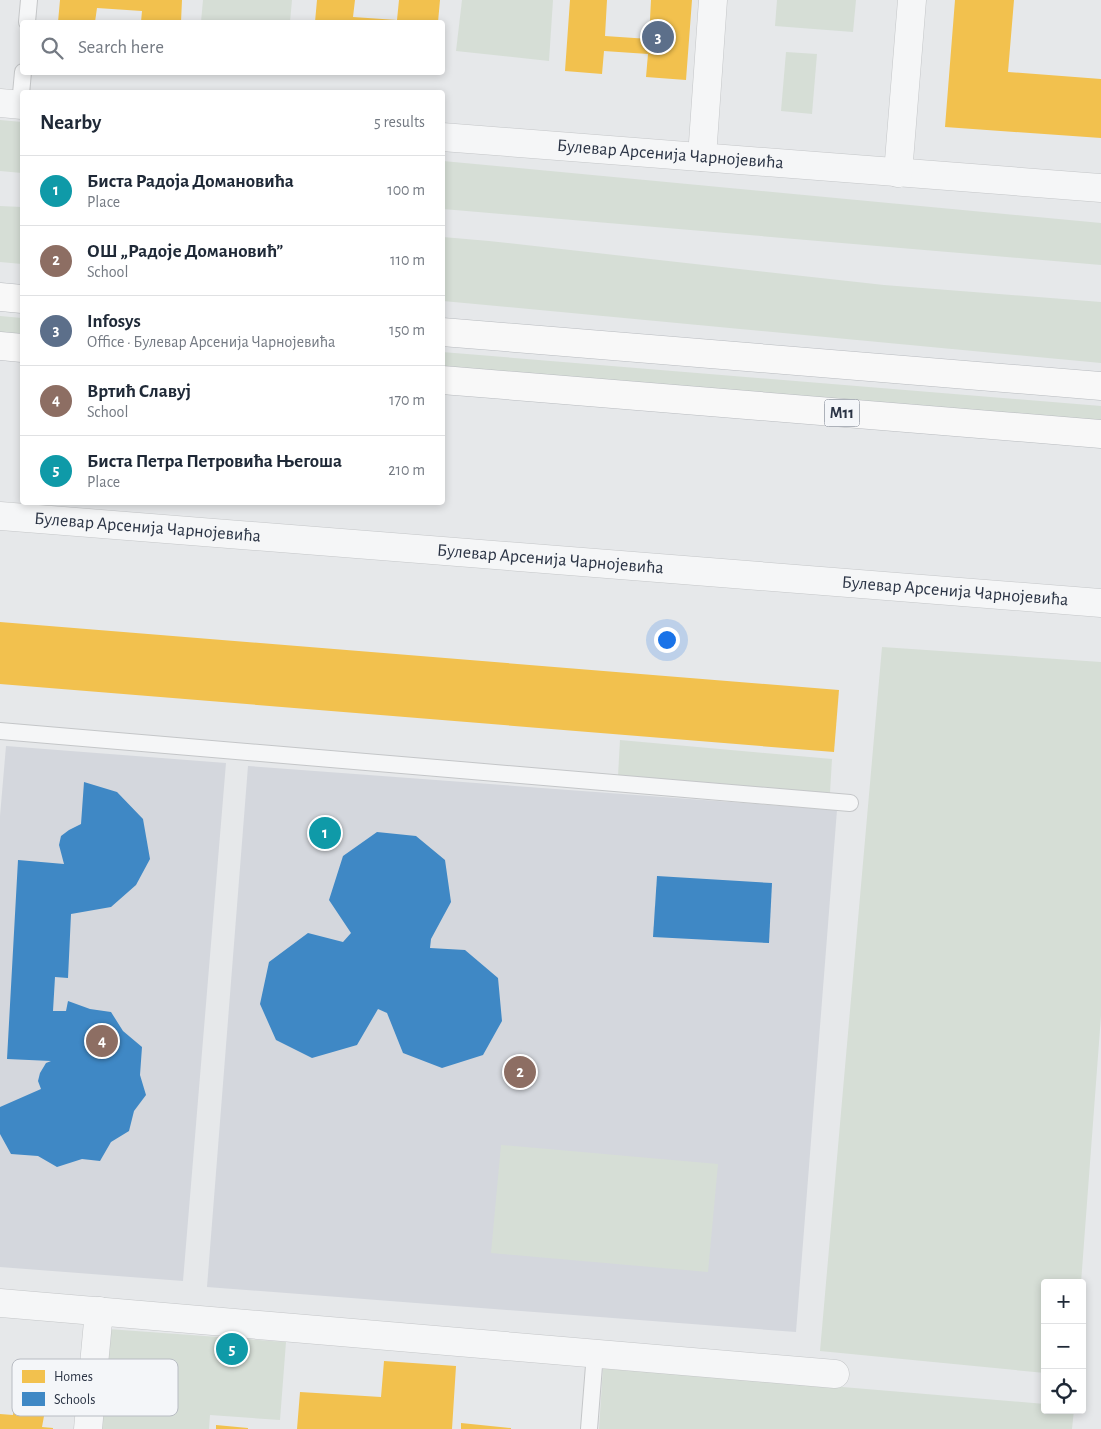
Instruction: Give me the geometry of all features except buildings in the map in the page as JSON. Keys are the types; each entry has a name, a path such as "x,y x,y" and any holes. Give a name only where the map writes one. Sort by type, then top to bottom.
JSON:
{"highway":[{"path":"0,297 20,299"},
{"path":"445,332 1101,386"},
{"path":"0,346 20,348"},
{"path":"1057,382 1101,379"},
{"name":"M11","path":"445,380 1101,434"},
{"path":"1071,431 1101,445"}],"street":[{"path":"702,158 713,0"},
{"path":"898,173 912,0"},
{"name":"Булевар Арсенија Чарнојевића","path":"445,137 1101,188"},
{"name":"Булевар Арсенија Чарнојевића","path":"0,516 1101,603"},
{"path":"0,1302 835,1374"},
{"path":"95,1359 99,1311"},
{"path":"88,1429 89,1416"}],"lane":[{"path":"27,20 29,0"},
{"path":"14,104 22,75"},
{"path":"0,731 850,803"},
{"path":"589,1429 595,1353"}],"shaded area":[{"path":"203,0 292,0 290,20 201,20"},
{"path":"462,0 553,0 549,61 456,51"},
{"path":"777,0 856,0 853,32 775,26"},
{"path":"786,52 817,54 812,114 781,111"},
{"path":"0,120 20,122 20,173 0,171"},
{"path":"445,161 1101,223 1101,265 445,209"},
{"path":"0,206 20,207 20,264 0,262"},
{"path":"445,237 884,285 1101,302 1101,363 445,301"},
{"path":"0,316 20,318 20,335 0,333"},
{"path":"445,352 1101,406 1101,424 445,369"},
{"path":"882,647 1101,662 1101,1016 1081,1279 1041,1279 1041,1373 820,1351"},
{"path":"620,740 832,759 830,793 618,776"},
{"path":"6,746 226,763 183,1281 0,1267 0,816"},
{"path":"248,766 837,810 796,1332 207,1287"},
{"path":"501,1145 718,1164 708,1272 491,1253"},
{"path":"108,1329 286,1342 280,1420 210,1415 209,1429 101,1429 102,1416 178,1416 178,1359 106,1359"},
{"path":"603,1367 1041,1404 1041,1414 1074,1414 1072,1429 599,1429"}],"place":[{"name":"Infosys","path":"658,37"},
{"name":"Биста Радоја Домановића","path":"325,833"},
{"name":"Вртић Славуј","path":"102,1041"},
{"name":"ОШ „Радоје Домановић”","path":"520,1072"},
{"name":"Биста Петра Петровића Његоша","path":"232,1349"}]}
